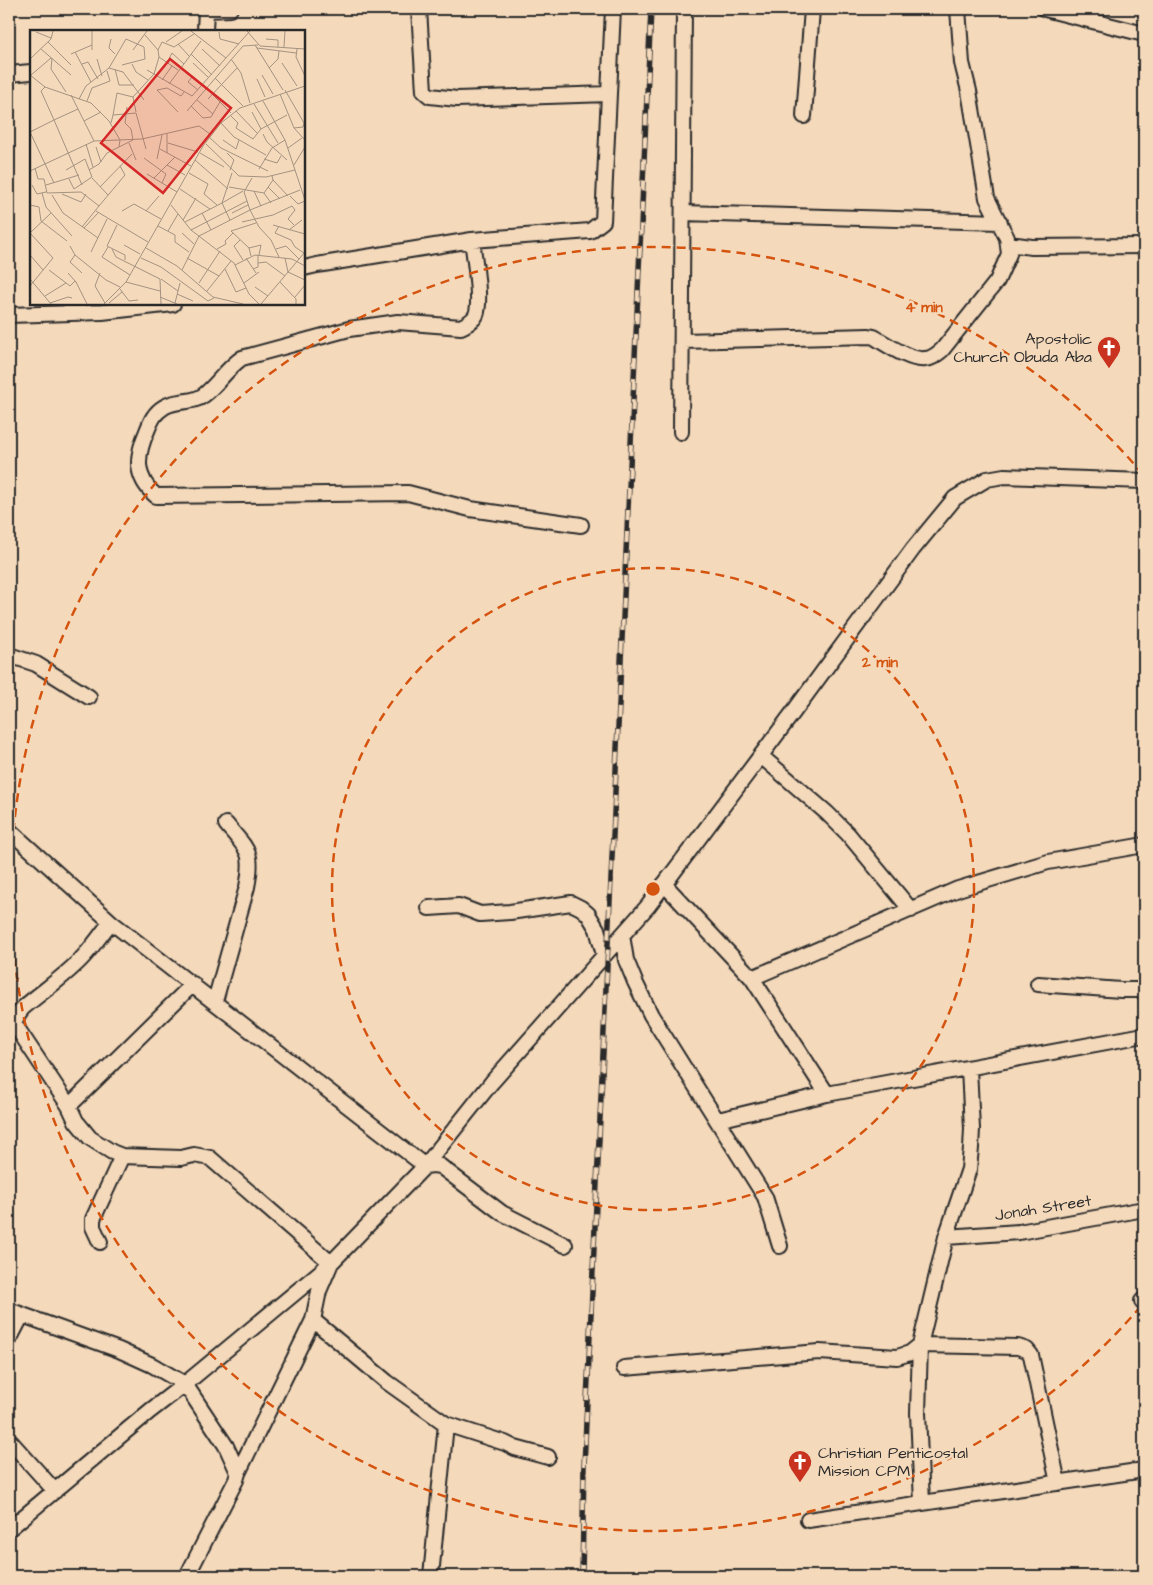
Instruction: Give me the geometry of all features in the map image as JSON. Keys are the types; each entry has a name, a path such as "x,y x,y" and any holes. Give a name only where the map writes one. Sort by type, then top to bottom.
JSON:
{"street":[{"path":"205,30 206,9 230,9"},
{"path":"420,9 424,91 430,96 457,99 609,94"},
{"path":"305,268 472,240 590,231 598,226 603,220 613,9"},
{"path":"681,432 684,9"},
{"path":"804,116 812,9"},
{"path":"683,341 869,336 909,356 923,360 932,358 942,350 997,281 1008,254 1009,244 987,198 969,91 962,63 958,9"},
{"path":"1045,9 1144,34"},
{"path":"9,74 30,72"},
{"path":"683,213 1000,222"},
{"path":"472,240 478,299 476,314 470,322 461,328 398,322 349,329 242,358 198,400 166,405 154,414 140,447 138,469 146,488 156,496 408,494 470,509 581,524"},
{"path":"1009,244 1032,246 1144,246"},
{"path":"9,315 154,305"},
{"path":"9,1529 331,1263 425,1166 492,1082 648,906 913,549 955,498 987,479 1004,476 1144,481"},
{"path":"9,655 36,664 89,697"},
{"path":"761,756 827,813 848,834 911,910"},
{"path":"215,1001 251,868 249,852 226,824"},
{"path":"9,830 111,922 425,1166 440,1166 502,1213 565,1245"},
{"path":"752,978 958,889 1048,862 1144,845"},
{"path":"664,884 752,978 827,1094"},
{"path":"429,908 459,906 480,914 510,912 571,903 588,914 597,929 604,955"},
{"path":"111,922 84,956 23,1008 11,1023 69,1106 76,1121 90,1138 122,1156 181,1158 194,1155 210,1158 331,1263"},
{"path":"622,935 626,960 651,1015 765,1196 780,1246"},
{"path":"69,1106 193,984"},
{"path":"1038,984 1144,990"},
{"path":"718,1120 827,1094 1144,1035"},
{"path":"922,1503 918,1413 920,1345 946,1237 969,1169 972,1148 970,1068"},
{"path":"100,1242 93,1227 93,1219 122,1156"},
{"name":"Jonah Street","path":"946,1237 1019,1232 1144,1209"},
{"path":"187,1576 313,1320 319,1291 331,1263"},
{"path":"9,1340 15,1313 119,1350 152,1365 185,1384 226,1446 238,1474"},
{"path":"313,1320 387,1382 446,1424 515,1448 548,1457"},
{"path":"624,1368 819,1352 897,1357 910,1353 920,1345 1018,1347 1027,1350 1034,1364 1058,1483"},
{"path":"431,1576 446,1424"},
{"path":"9,1440 54,1491"},
{"path":"808,1520 1144,1470"}],"railway":[{"path":"582,1576 584,1466 651,9"}],"place":[{"name":"Apostolic Church Obuda Aba","path":"1109,369"},
{"name":"Christian Penticostal Mission CPM","path":"800,1483"}]}
